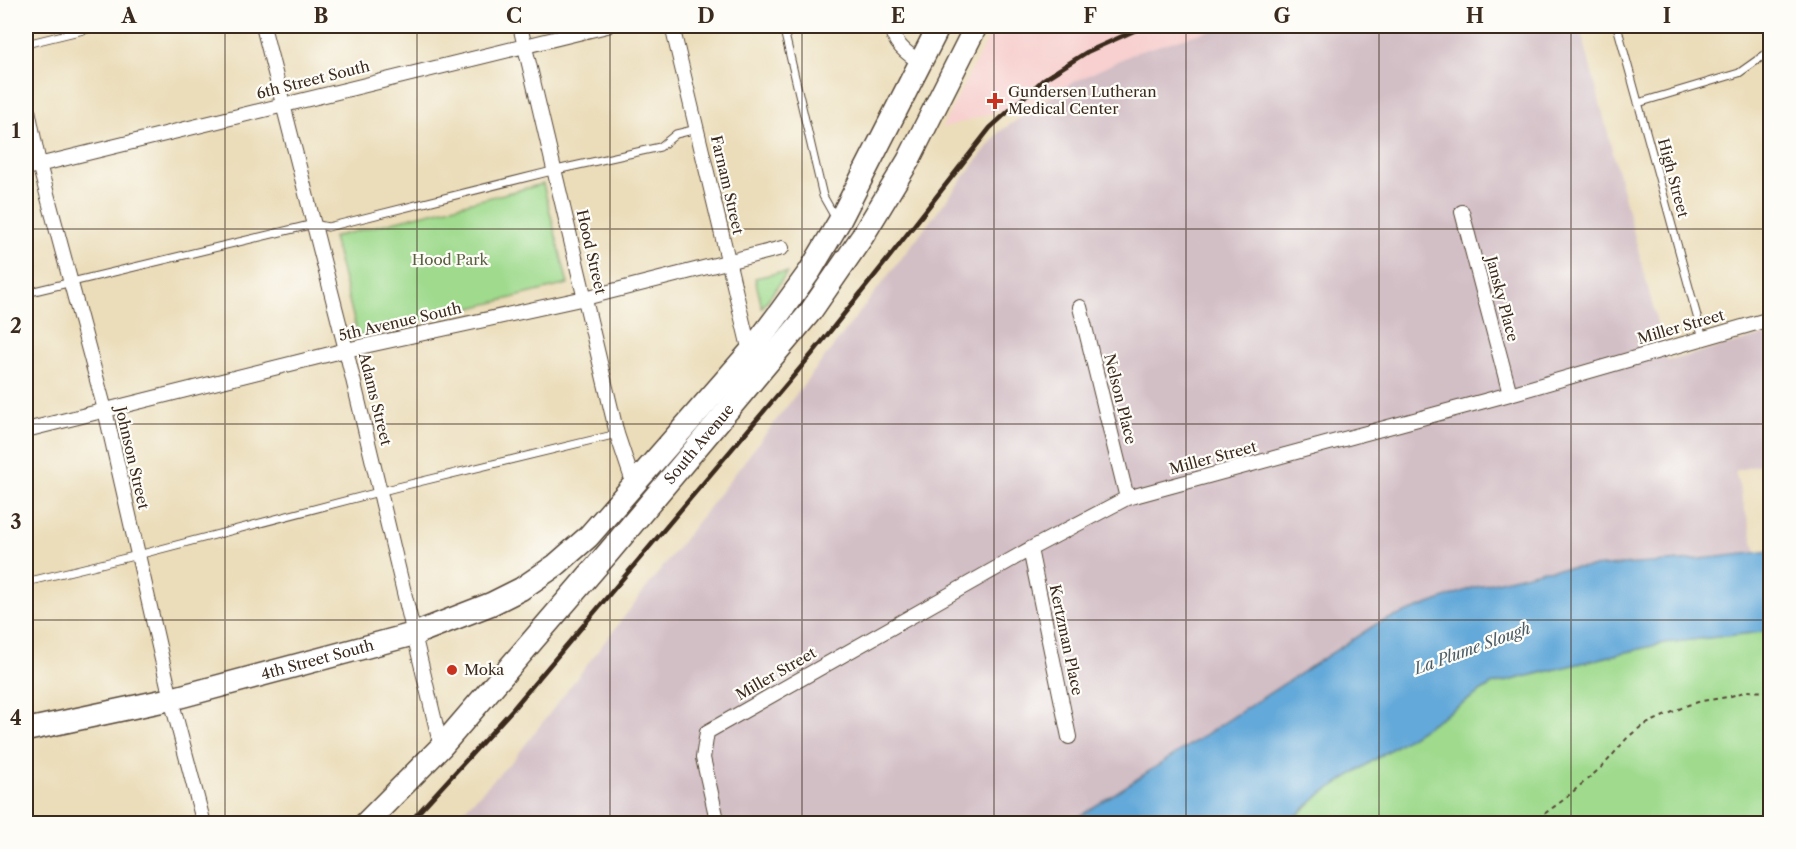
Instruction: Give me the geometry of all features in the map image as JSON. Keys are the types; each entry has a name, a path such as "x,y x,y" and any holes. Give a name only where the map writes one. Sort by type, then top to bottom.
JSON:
{"highway":[{"name":"South Avenue","path":"588,537 750,352 810,271 839,222 939,26"},
{"name":"South Avenue","path":"365,824 441,747 608,553 811,311 862,237 908,161 976,26"},
{"name":"4th Street South","path":"26,730 171,699 414,634 491,604 521,589 556,565 588,537"}],"street":[{"name":"Adams Street","path":"263,26 346,350 441,747"},
{"name":"Hood Street","path":"520,26 617,434 634,486"},
{"name":"6th Street South","path":"32,166 607,26"},
{"name":"Farnam Street","path":"672,26 750,352"},
{"path":"891,26 894,39 905,52 920,63"},
{"name":"Johnson Street","path":"26,100 32,166 70,281 105,410 171,699 204,824"},
{"name":"Jansky Place","path":"1462,212 1510,394"},
{"name":"5th Avenue South","path":"26,430 346,350 585,298 782,248"},
{"name":"Nelson Place","path":"1080,307 1127,498"},
{"name":"Miller Street","path":"718,824 703,758 707,732 1030,549 1127,498 1510,394 1770,319"},
{"name":"Kertzman Place","path":"1030,549 1069,737"}],"lane":[{"path":"26,44 100,26"},
{"path":"783,26 823,196 839,222"},
{"name":"High Street","path":"1617,26 1702,338"},
{"path":"1638,103 1739,73 1770,51"},
{"path":"26,293 314,224 328,227 556,170 660,147 676,134 697,129"},
{"path":"26,582 380,491 617,434"}],"path":[{"path":"1520,824 1544,814 1562,801 1604,765 1628,737 1642,726 1702,701 1747,691 1770,692"}],"shaded area":[{"name":"Gundersen Lutheran Medical Center","path":"994,26 1309,26 1127,74 942,128"},
{"path":"1225,26 1580,26 1667,361 1770,334 1770,462 1735,471 1756,552 1682,561 1544,570 1472,588 1378,623 1069,823 450,824 515,758 999,132 1070,84 1137,52"}],"green space":[{"name":"Hood Park","path":"543,184 568,284 358,336 333,237"},
{"path":"787,273 762,308 755,278"},
{"path":"1770,631 1770,823 1288,824 1321,794 1491,685 1664,643"}],"water":[{"name":"La Plume Slough","path":"1770,551 1770,631 1664,643 1491,685 1321,794 1288,823 1069,823 1378,623 1472,588 1544,570 1682,561"}],"railway":[{"path":"408,824 512,710 812,354 990,128 1044,79 1087,52 1145,26"}],"place":[{"name":"Gundersen Lutheran Medical Center","path":"995,101"},
{"name":"Moka","path":"452,670"}]}
